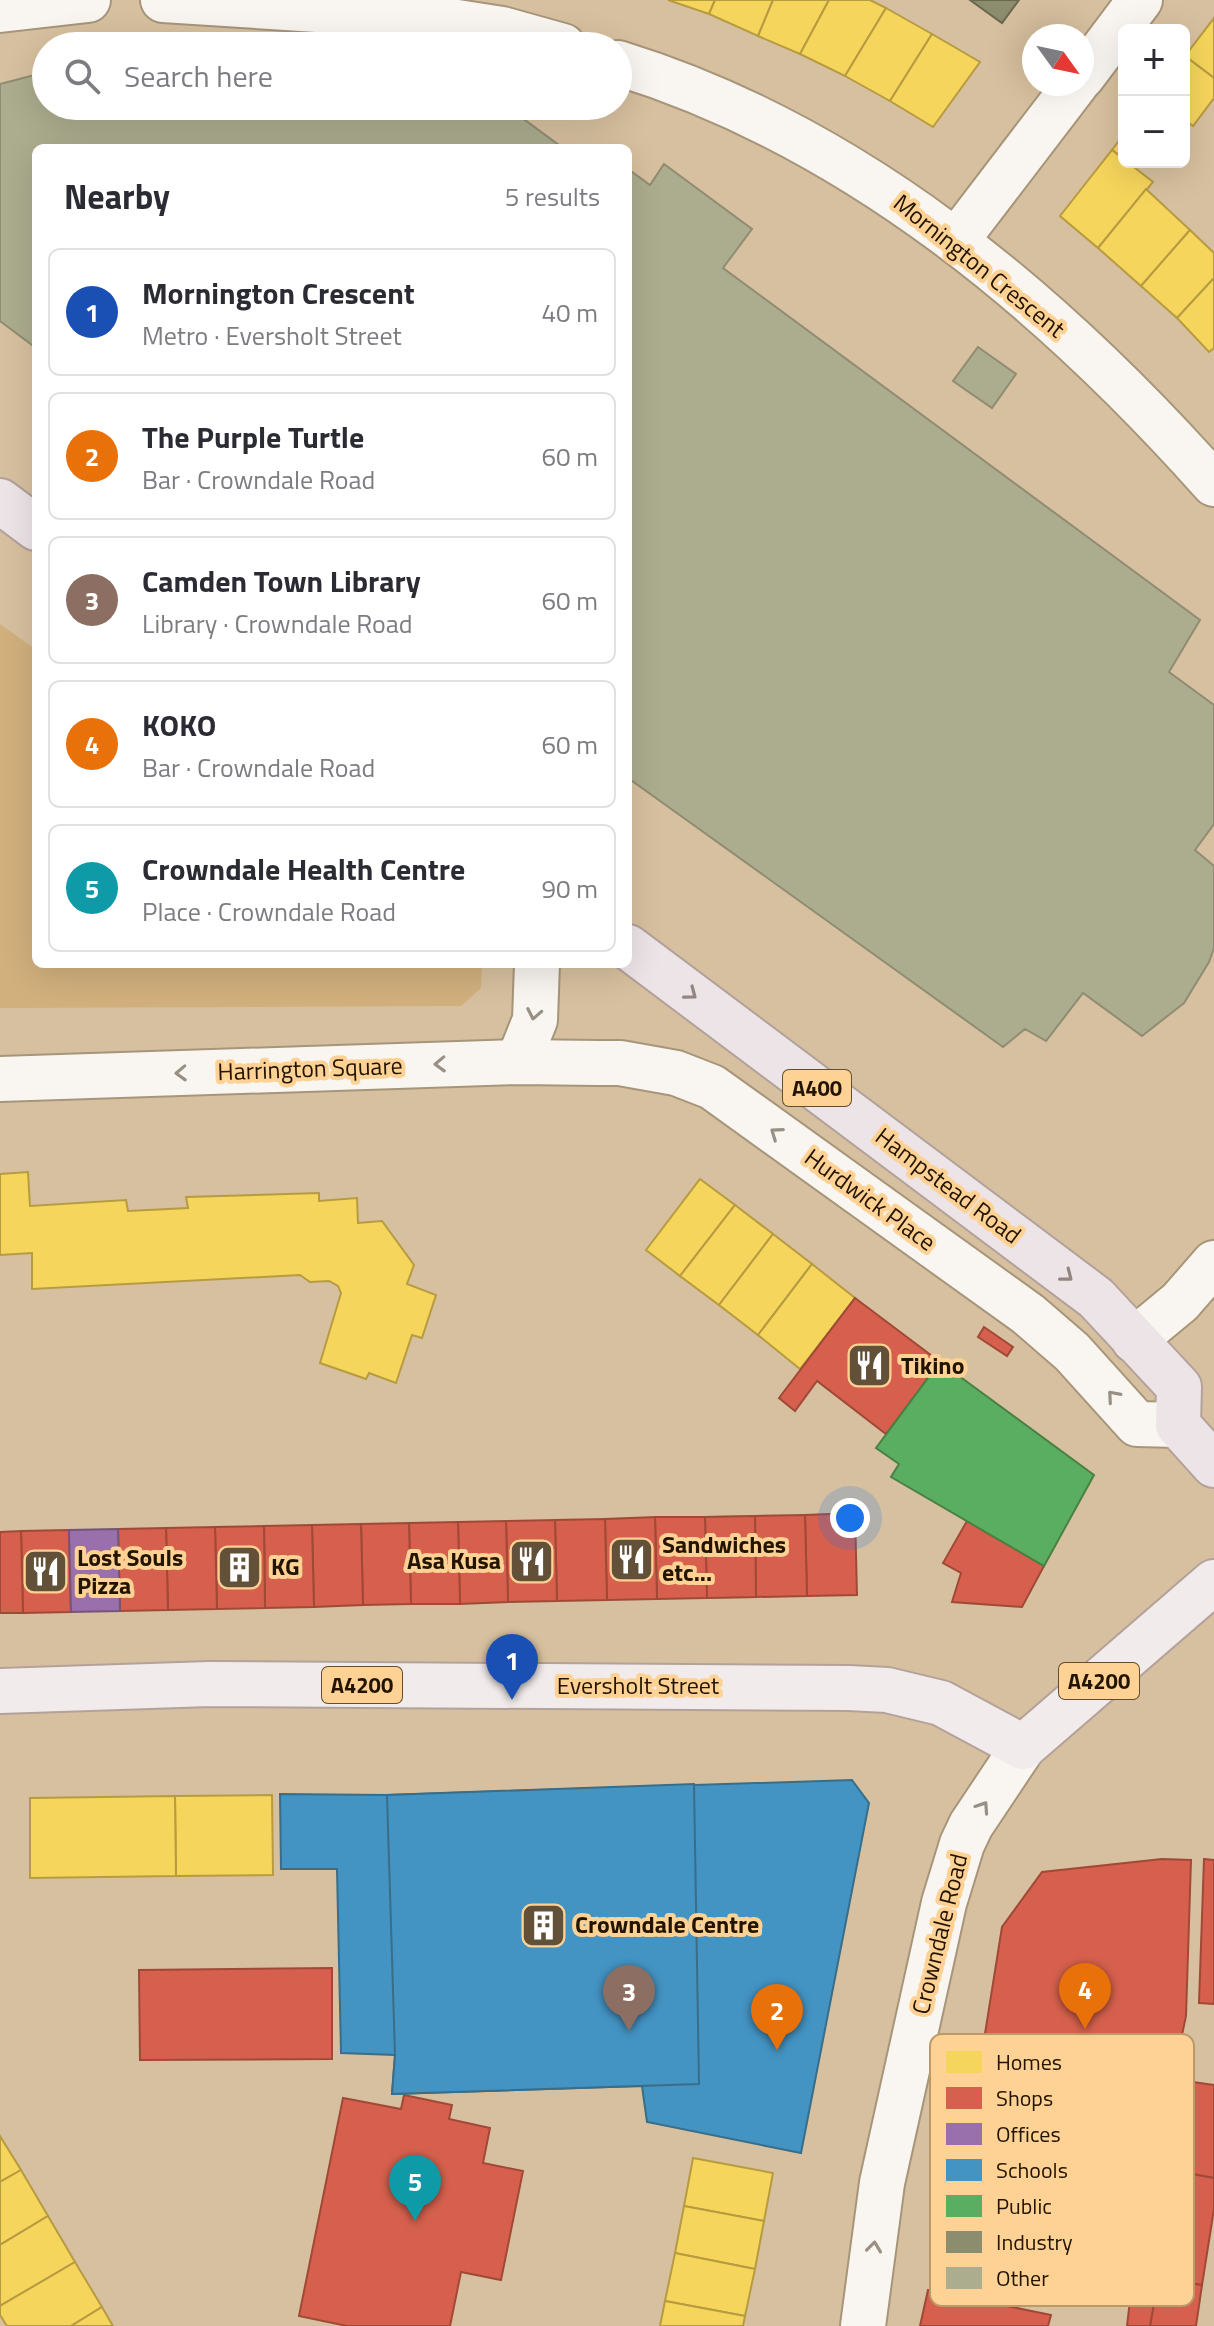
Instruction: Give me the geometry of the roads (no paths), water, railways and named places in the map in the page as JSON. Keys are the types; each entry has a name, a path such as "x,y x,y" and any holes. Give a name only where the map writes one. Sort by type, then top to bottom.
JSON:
{"highway":[{"path":"0,501 32,525"},
{"name":"Hampstead Road","path":"632,950 1096,1298 1179,1387 1178,1425"},
{"path":"1178,1425 1214,1465"}],"main road":[{"name":"A4200","path":"1023,1747 1214,1582"},
{"name":"Eversholt Street","path":"0,1691 210,1684 887,1690 941,1703 1023,1747"}],"street":[{"path":"0,10 88,0"},
{"path":"163,0 297,4 456,22 513,32"},
{"path":"1094,61 1140,0"},
{"name":"Mornington Crescent","path":"632,68 712,99 796,139 901,200 956,241 1118,382 1214,484"},
{"path":"956,241 1067,96"},
{"path":"518,1062 535,1020 537,968"},
{"name":"Harrington Square","path":"0,1079 518,1062"},
{"name":"Hurdwick Place","path":"518,1062 620,1063 676,1073 712,1087 1028,1314 1072,1352 1137,1424 1178,1425"},
{"path":"1134,1340 1180,1302 1214,1263"},
{"name":"Crowndale Road","path":"863,2326 882,2183 944,1903 971,1825 1023,1747"}],"place":[{"name":"Tikino","path":"870,1366"},
{"name":"Sandwiches etc...","path":"631,1559"},
{"name":"Asa Kusa","path":"532,1561"},
{"name":"KG","path":"240,1567"},
{"name":"Lost Souls Pizza","path":"46,1572"},
{"name":"Mornington Crescent","path":"512,1700"},
{"name":"Crowndale Centre","path":"544,1925"},
{"name":"KOKO","path":"1085,2029"},
{"name":"Camden Town Library","path":"629,2031"},
{"name":"The Purple Turtle","path":"777,2050"},
{"name":"Crowndale Health Centre","path":"415,2221"}]}
